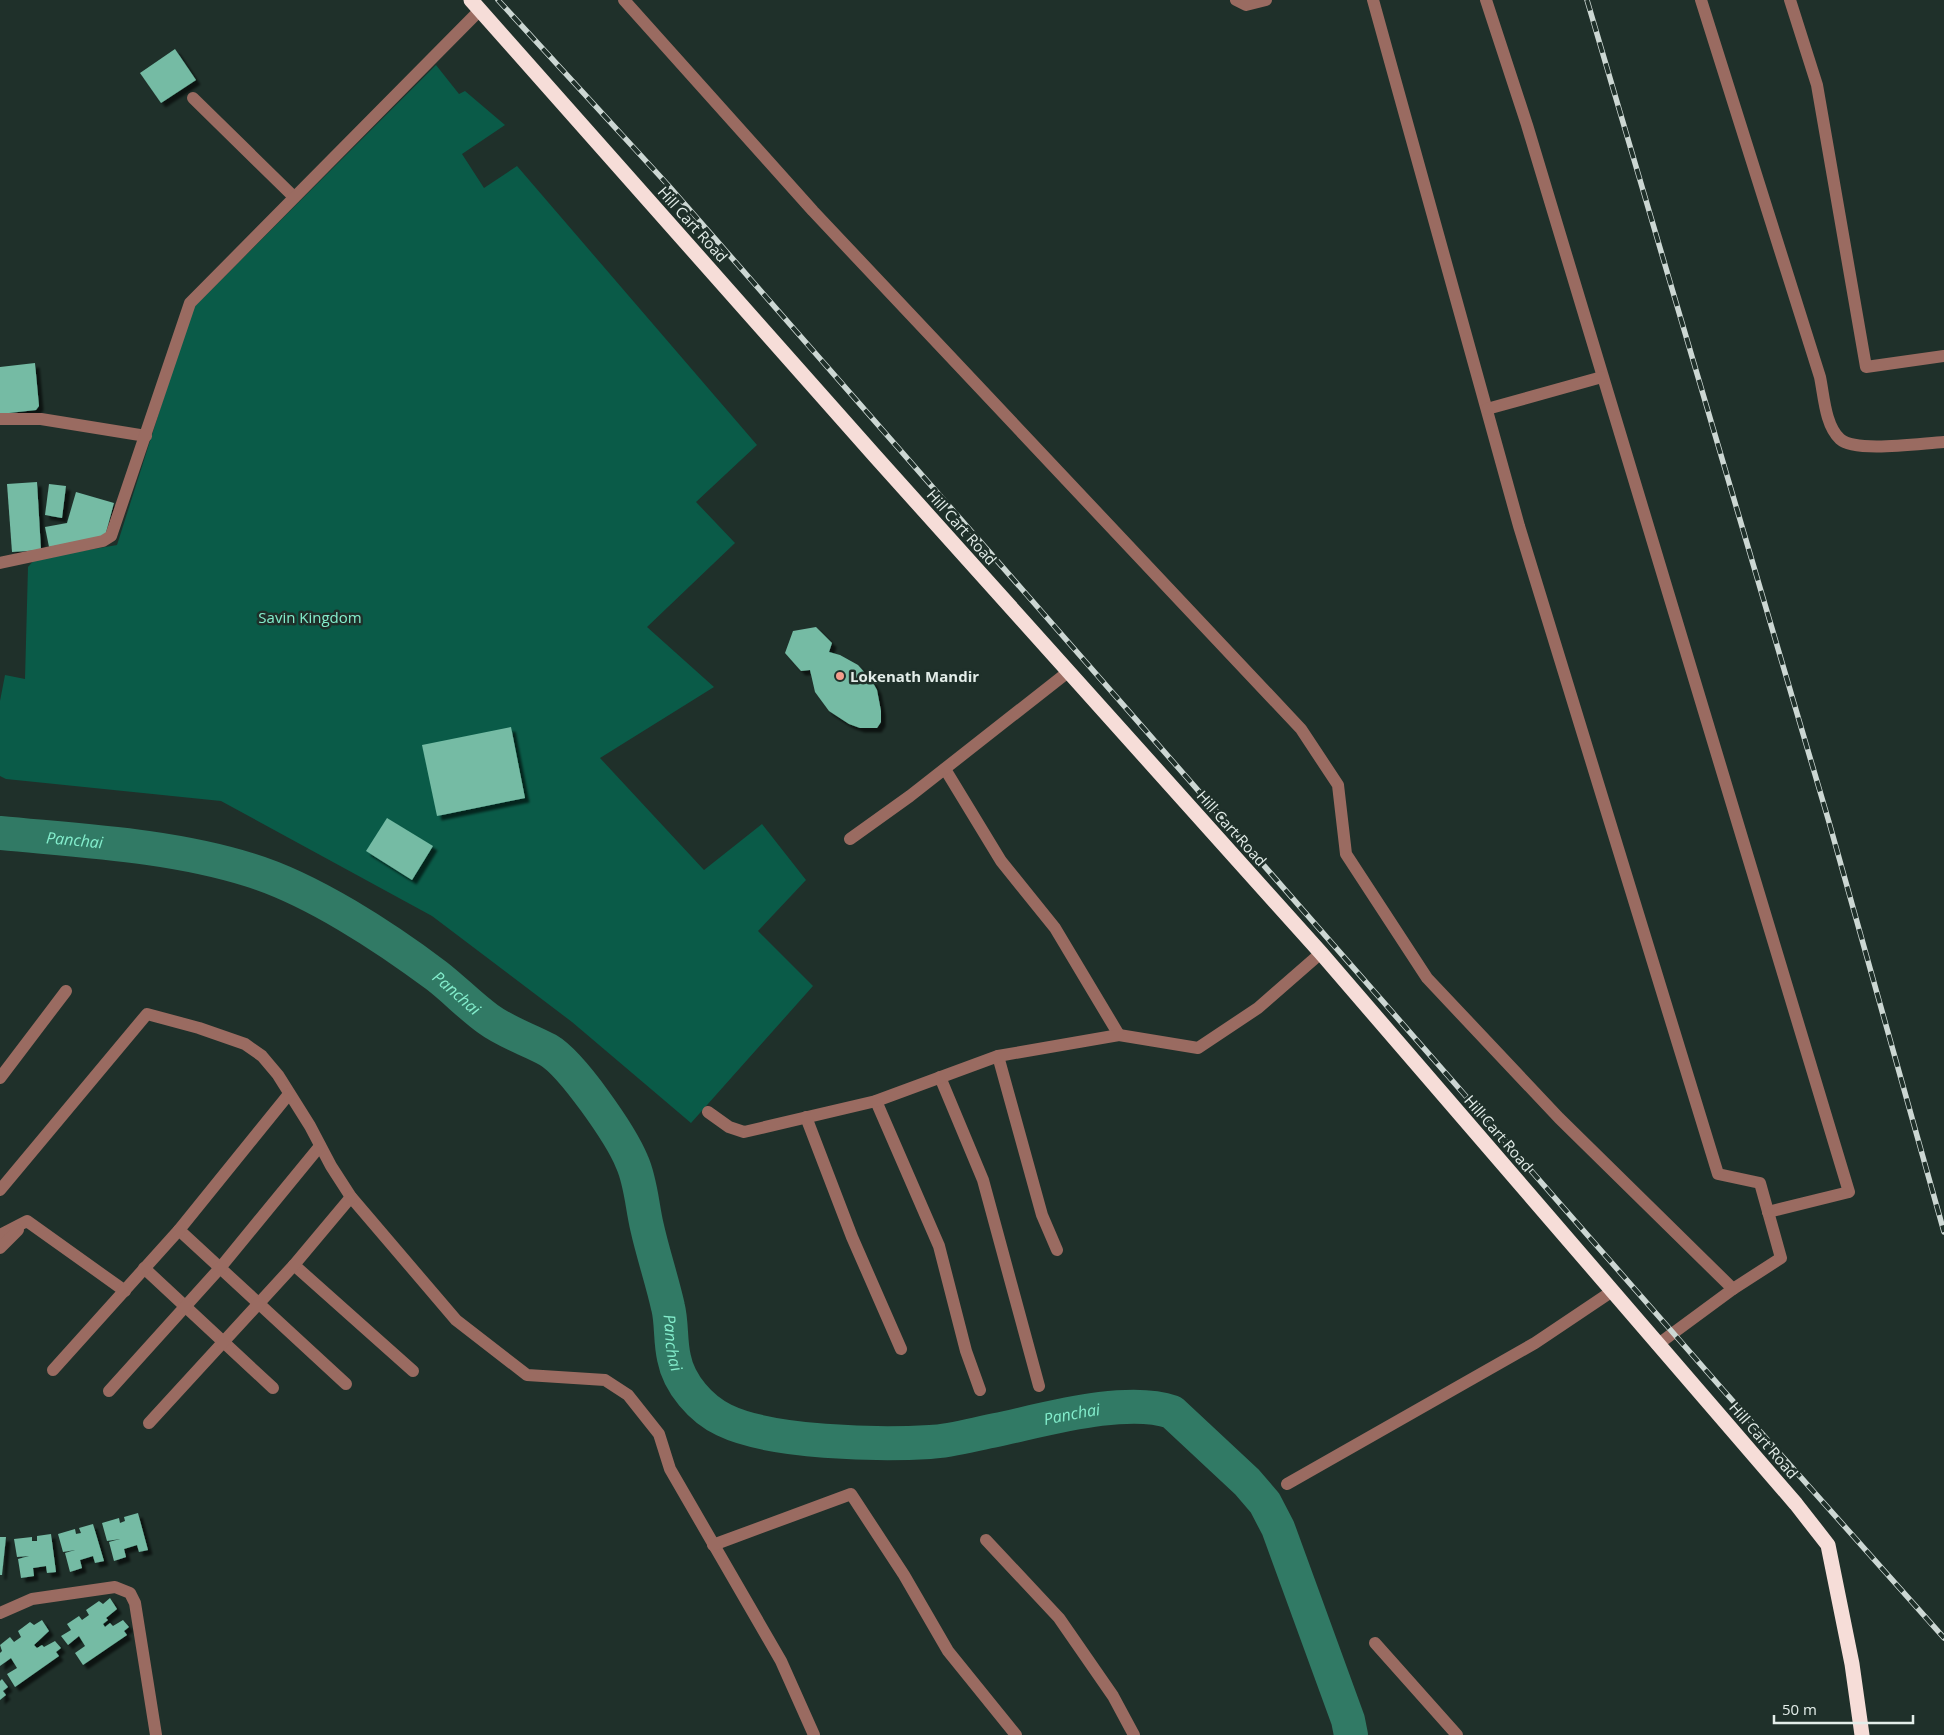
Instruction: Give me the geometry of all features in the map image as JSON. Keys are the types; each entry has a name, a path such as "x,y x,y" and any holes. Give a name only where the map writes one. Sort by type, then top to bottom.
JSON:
{"highway":[{"name":"Hill Cart Road","path":"475,5 1068,672 1322,953 1611,1292 1777,1482 1828,1546 1852,1664 1862,1735"}],"street":[{"path":"624,0 813,211 1301,730 1338,785 1346,854 1427,978 1559,1118 1733,1289"},
{"path":"1236,0 1246,5 1266,0"},
{"path":"1373,0 1519,526 1718,1174 1760,1183 1781,1258 1733,1289 1657,1345"},
{"path":"1486,0 1527,125 1849,1192 1768,1212"},
{"path":"1701,0 1820,377 1831,426 1839,438 1846,443 1864,446 1944,442"},
{"path":"1790,0 1817,86 1866,366 1944,356"},
{"path":"0,563 108,539 114,533 190,303 294,198 475,5"},
{"path":"193,98 294,198"},
{"path":"1487,409 1602,377"},
{"path":"0,418 41,419 146,436"},
{"path":"850,839 945,769 1068,672"},
{"path":"945,769 1001,861 1055,928 1119,1035"},
{"path":"708,1112 729,1127 744,1132 876,1101 998,1056 1119,1035 1198,1048 1258,1008 1322,953"},
{"path":"0,1078 66,991"},
{"path":"0,1190 148,1014 199,1028 245,1044 262,1056 278,1075 352,1197 456,1320 527,1375 605,1380 628,1395 660,1434 670,1469 782,1661 814,1735"},
{"path":"998,1056 1042,1215 1057,1250"},
{"path":"940,1077 983,1180 1039,1386"},
{"path":"52,1370 179,1230 289,1094"},
{"path":"876,1101 939,1246 966,1352 980,1390"},
{"path":"806,1117 852,1237 901,1349"},
{"path":"109,1391 220,1268 320,1146"},
{"path":"149,1423 294,1265 352,1197"},
{"path":"0,1235 26,1221"},
{"path":"0,1248 26,1221"},
{"path":"26,1221 124,1290"},
{"path":"179,1230 346,1384"},
{"path":"294,1265 414,1371"},
{"path":"144,1268 273,1388"},
{"path":"1287,1484 1534,1343 1611,1292"},
{"path":"713,1545 852,1494 904,1576 948,1651 1016,1735"},
{"path":"986,1540 1059,1618 1113,1696 1134,1735"},
{"path":"0,1613 26,1602 55,1594 115,1587 125,1590 135,1603 156,1735"},
{"path":"1375,1643 1457,1735"}],"green space":[{"name":"Savin Kingdom","path":"436,65 459,94 465,91 505,125 462,154 484,188 517,166 757,445 696,502 735,543 647,627 714,687 600,758 704,870 762,824 806,880 758,931 813,986 691,1123 572,1022 432,916 221,801 6,779 0,776 0,701 5,675 25,679 28,567 35,559 117,545 192,309"}],"building":[{"path":"175,49 196,80 161,103 140,73"},
{"path":"35,363 39,406 36,410 0,414 0,367"},
{"path":"37,482 41,550 12,552 7,484"},
{"path":"49,484 66,486 62,518 45,515"},
{"path":"76,492 114,503 105,536 49,547 45,527 67,523"},
{"name":"Lokenath Mandir","path":"816,627 832,643 829,652 840,655 858,665 872,681 877,690 881,711 881,722 877,728 860,728 849,724 829,711 815,692 810,670 801,671 785,653 793,631"},
{"path":"511,727 525,798 437,816 422,745"},
{"path":"387,818 433,846 412,880 366,851"},
{"path":"138,1513 148,1550 139,1552 137,1545 124,1549 126,1557 114,1561 109,1542 120,1539 107,1541 102,1523 119,1518 120,1523 125,1521 124,1517"},
{"path":"93,1524 104,1561 95,1563 93,1556 80,1560 82,1568 70,1572 65,1553 75,1550 63,1552 58,1534 75,1529 76,1534 81,1533 79,1528"},
{"path":"51,1534 56,1572 47,1573 46,1566 33,1568 34,1576 21,1578 18,1559 29,1556 17,1557 14,1539 32,1537 32,1541 37,1541 37,1536"},
{"path":"0,1537 6,1537 2,1575 0,1575"},
{"path":"110,1598 117,1609 106,1618 108,1620 103,1624 105,1627 110,1623 113,1626 123,1620 129,1627 124,1631 127,1635 83,1665 75,1653 85,1646 79,1636 68,1645 61,1636 71,1630 67,1624 79,1616 82,1620 89,1615 86,1610 99,1601 103,1604"},
{"path":"42,1620 49,1631 34,1645 37,1648 42,1645 44,1647 55,1641 61,1648 56,1652 59,1656 15,1687 7,1674 17,1668 11,1658 0,1666 0,1653 2,1651 0,1645 10,1637 14,1642 21,1637 18,1631 30,1622 34,1625"},
{"path":"2,1679 8,1687 3,1691 6,1695 0,1700 0,1681"}],"waterway":[{"name":"Panchai","path":"0,833 158,849 220,862 274,878 323,902 371,930 437,976 488,1019 548,1050 558,1058 595,1101 618,1135 632,1162 641,1194 649,1237 668,1307 673,1352 677,1368 692,1395 707,1409 724,1420 744,1428 796,1438 825,1441 908,1443 955,1439 1085,1411 1109,1408 1153,1408 1172,1412 1247,1482 1265,1503 1278,1528 1348,1720 1351,1735"}],"railway":[{"path":"498,0 668,185 1724,1391 1944,1638"},
{"path":"1587,0 1829,822 1944,1232"}],"place":[{"name":"Lokenath Mandir","path":"840,676"}]}
